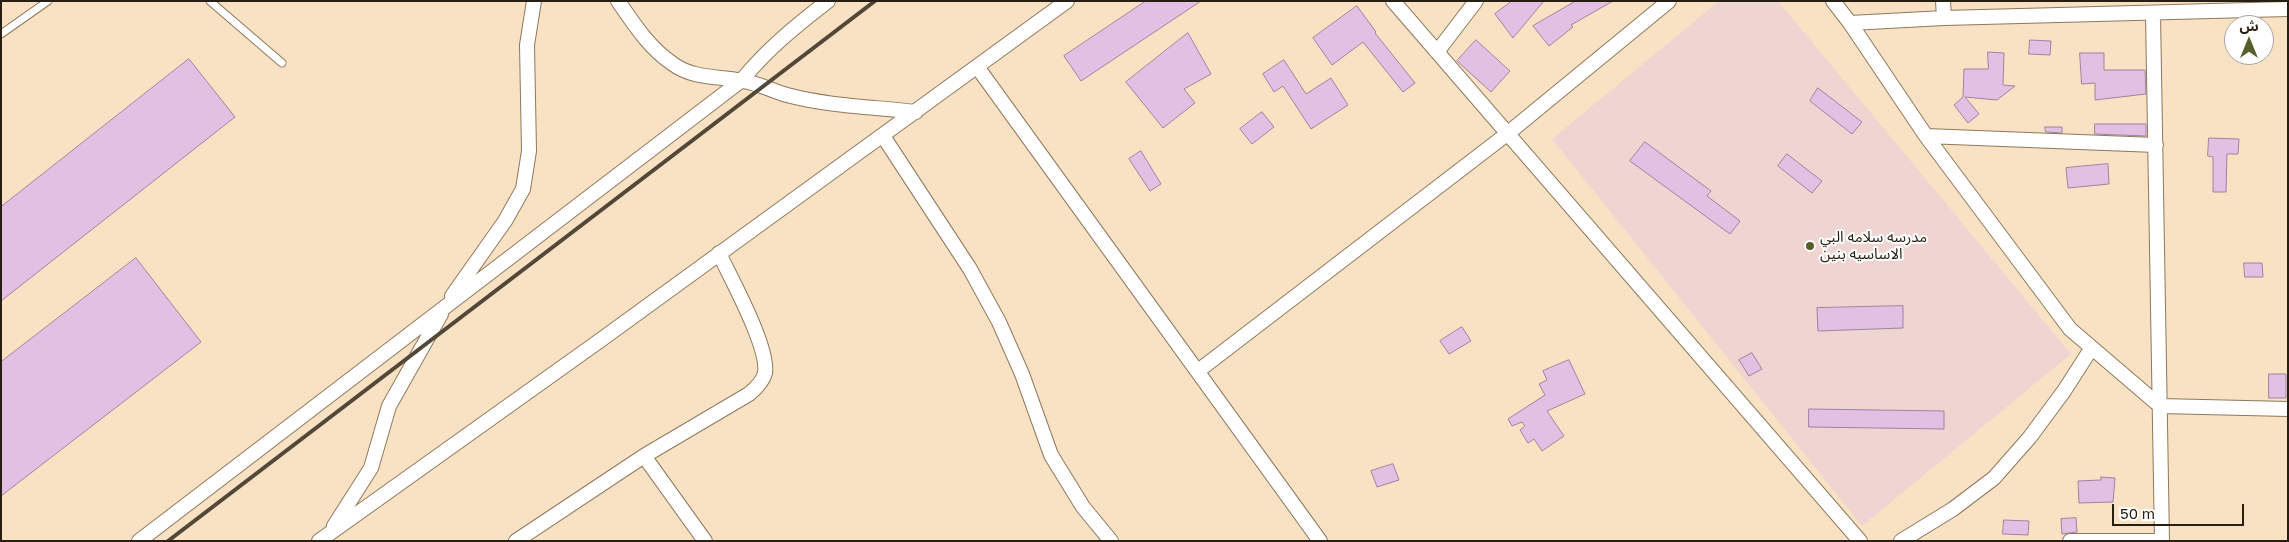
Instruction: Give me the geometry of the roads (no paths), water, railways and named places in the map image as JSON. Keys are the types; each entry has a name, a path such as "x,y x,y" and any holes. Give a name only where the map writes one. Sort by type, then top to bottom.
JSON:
{"street":[{"path":"324,538 371,468 389,406 444,308 505,220 523,189 529,152 527,45 534,1"},
{"path":"618,1 653,48 674,65 710,77 742,80 786,95 916,112"},
{"path":"139,541 742,80 760,58 799,23 828,1"},
{"path":"324,538 978,68 1067,1"},
{"path":"1393,1 1860,541"},
{"path":"1437,52 1476,1"},
{"path":"1198,371 1508,134 1669,1"},
{"path":"1833,1 1926,136 2070,329 2091,349 2160,406 2288,409"},
{"path":"1943,1 1944,18"},
{"path":"1850,24 1944,18 2288,9"},
{"path":"2070,541 2162,541 2153,14"},
{"path":"978,68 1320,541"},
{"path":"883,136 970,269 999,322 1022,374 1051,456 1082,507 1111,541"},
{"path":"1926,136 2156,145"},
{"path":"516,541 644,456 749,394 758,386 765,374 764,355 719,253"},
{"path":"1901,541 1953,509 1994,478 2030,437 2064,391 2091,349"},
{"path":"644,456 705,541"}],"lane":[{"path":"1,34 48,1"},
{"path":"210,1 282,63"}],"railway":[{"path":"168,541 875,1"}],"place":[{"name":"مدرسه سلامه البي الاساسيه بنين","path":"1810,246"}]}
